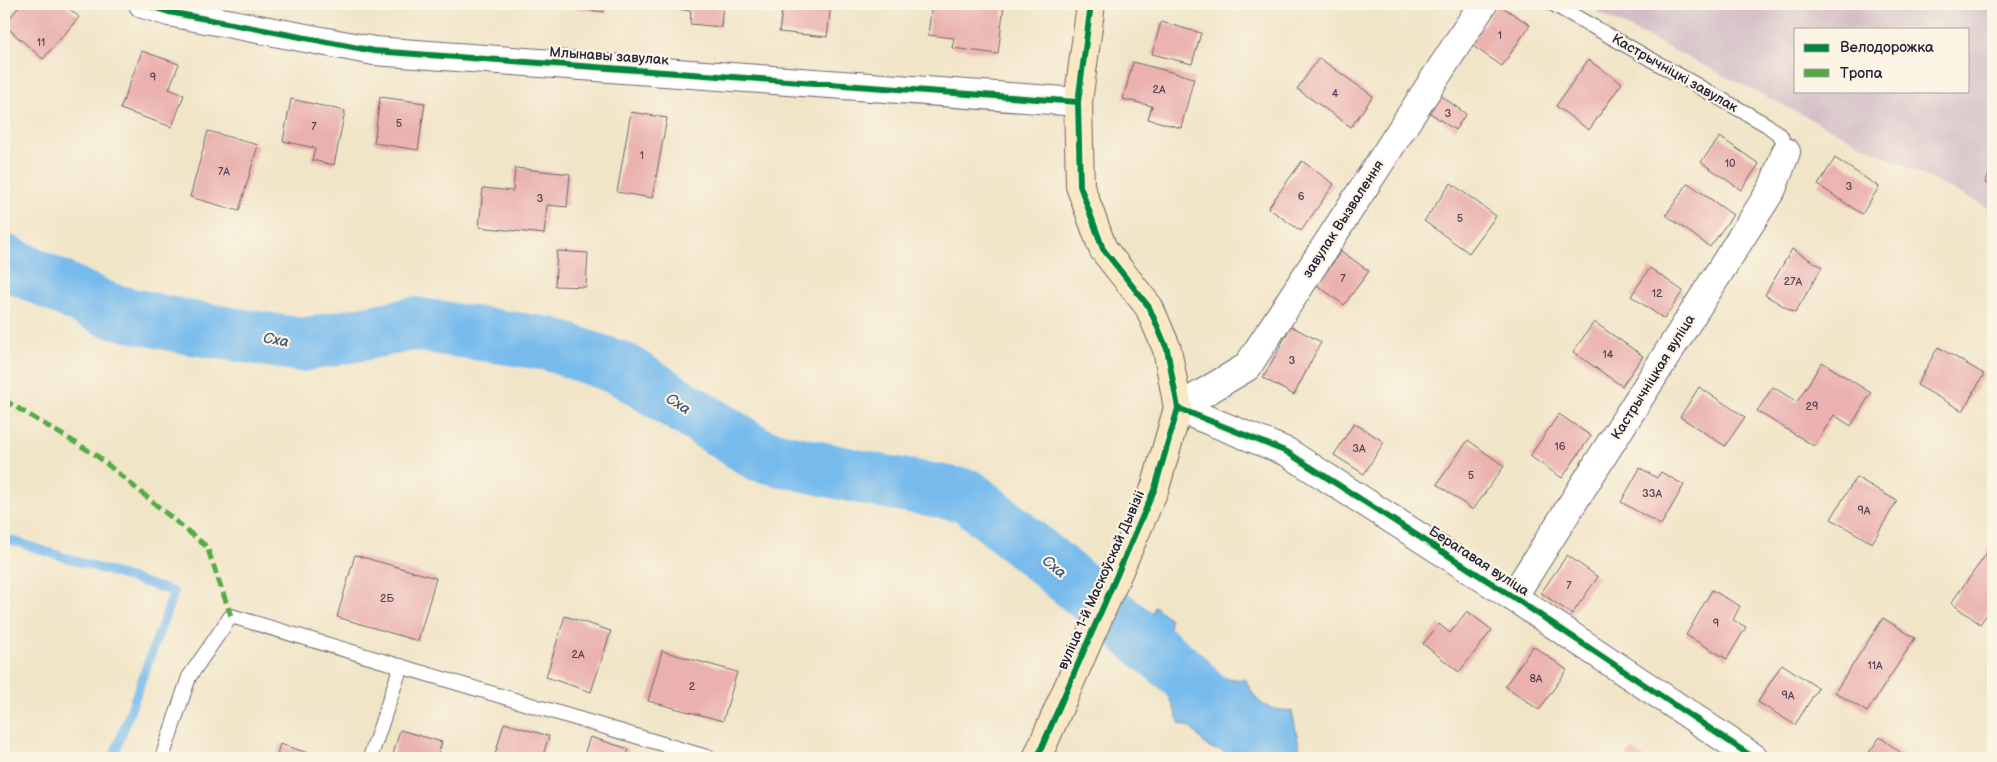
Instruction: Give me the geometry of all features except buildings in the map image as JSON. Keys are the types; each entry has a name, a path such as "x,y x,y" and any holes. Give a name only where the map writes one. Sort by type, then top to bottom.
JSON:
{"street":[{"name":"Млынавы завулак","path":"143,4 169,12 374,51 1078,102"},
{"path":"1090,4 1078,102 1080,186 1103,249 1149,307 1166,349 1178,408"},
{"name":"завулак Вызвалення","path":"1178,408 1247,367 1483,4"},
{"name":"Кастрычніцкая вуліца","path":"1513,597 1772,189 1786,152"},
{"name":"вуліца 1-й Маскоўскай Дывізіі","path":"1037,758 1155,488 1178,408"},
{"name":"Берагавая вуліца","path":"1178,408 1287,452 1513,597 1754,758"}],"lane":[{"name":"Кастрычніцкі завулак","path":"1553,4 1767,125 1781,136 1786,152"},
{"path":"162,758 189,677 230,616 710,758"},
{"path":"370,758 401,666"}],"shaded area":[{"path":"1601,4 1993,4 1993,210 1597,12"}],"water":[{"path":"1155,606 1170,619 1168,647 1211,677 1246,680 1254,696 1263,704 1275,709 1292,711 1299,746 1299,758 1225,758 1225,751 1209,748 1190,727 1180,724 1158,668 1138,650"}],"waterway":[{"name":"Сха","path":"4,261 108,310 186,327 302,345 413,324 549,344 622,369 760,455 874,480 968,496 1182,672 1265,758"},
{"path":"4,538 174,592 113,758"}],"marked path":[{"path":"4,400 96,455 207,547 231,616"}],"cycle path":[{"path":"143,4 169,12 374,51 1078,102"},
{"path":"1037,758 1155,488 1178,408 1167,349 1149,307 1103,249 1080,186 1078,102 1091,4"},
{"path":"1178,408 1287,452 1513,597 1754,758"}]}
